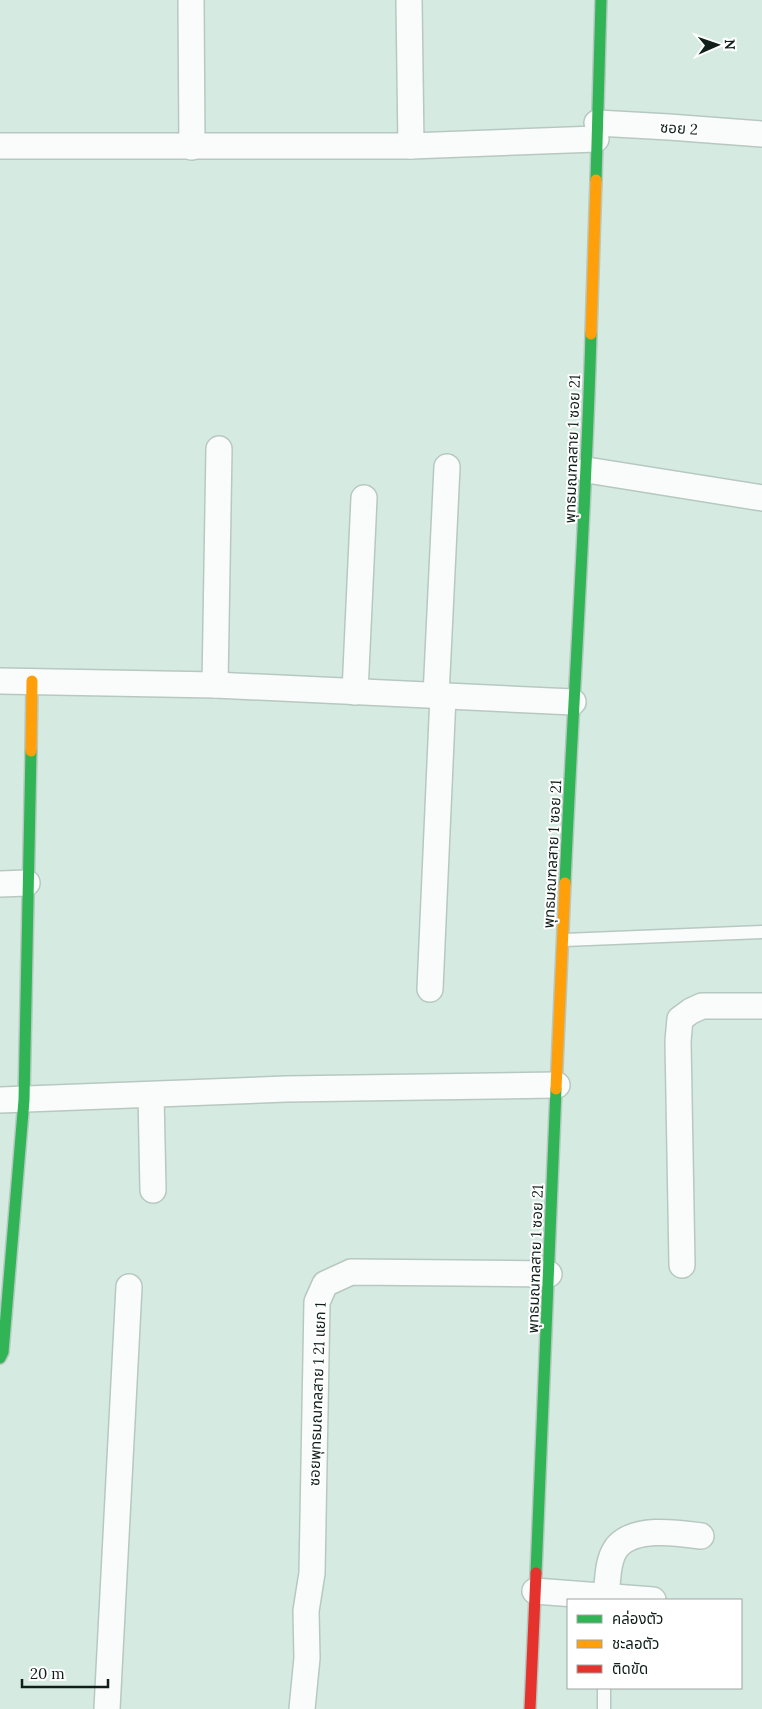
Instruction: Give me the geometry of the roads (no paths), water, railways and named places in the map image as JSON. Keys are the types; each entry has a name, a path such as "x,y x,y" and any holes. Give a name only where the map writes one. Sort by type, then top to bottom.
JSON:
{"street":[{"path":"192,0 192,147"},
{"path":"409,0 411,146"},
{"name":"พุทธมณฑลสาย 1 ซอย 21","path":"530,1709 573,702 587,470 601,0"},
{"name":"ซอย 2","path":"0,146 411,146 669,126 762,134"},
{"path":"215,685 219,449"},
{"path":"430,989 447,467"},
{"path":"587,470 762,498"},
{"path":"356,692 364,498"},
{"path":"0,681 215,685 573,702"},
{"path":"0,1358 3,1352 12,1100 27,883 32,681"},
{"path":"0,884 27,883"},
{"path":"682,1266 678,1041 680,1019 702,1006 762,1006"},
{"path":"12,1100 286,1090 557,1085"},
{"path":"151,1095 153,1190"},
{"name":"ซอยพุทธมณฑลสาย 1 21 แยก 1","path":"302,1709 307,1658 306,1611 312,1573 318,1302 326,1284 351,1272 549,1274"},
{"path":"106,1709 129,1287"},
{"path":"606,1596 609,1565 617,1547 629,1538 648,1533 665,1532 701,1536"},
{"path":"535,1591 640,1599"}],"lane":[{"path":"564,940 762,932"},
{"path":"604,1689 604,1709"}]}
